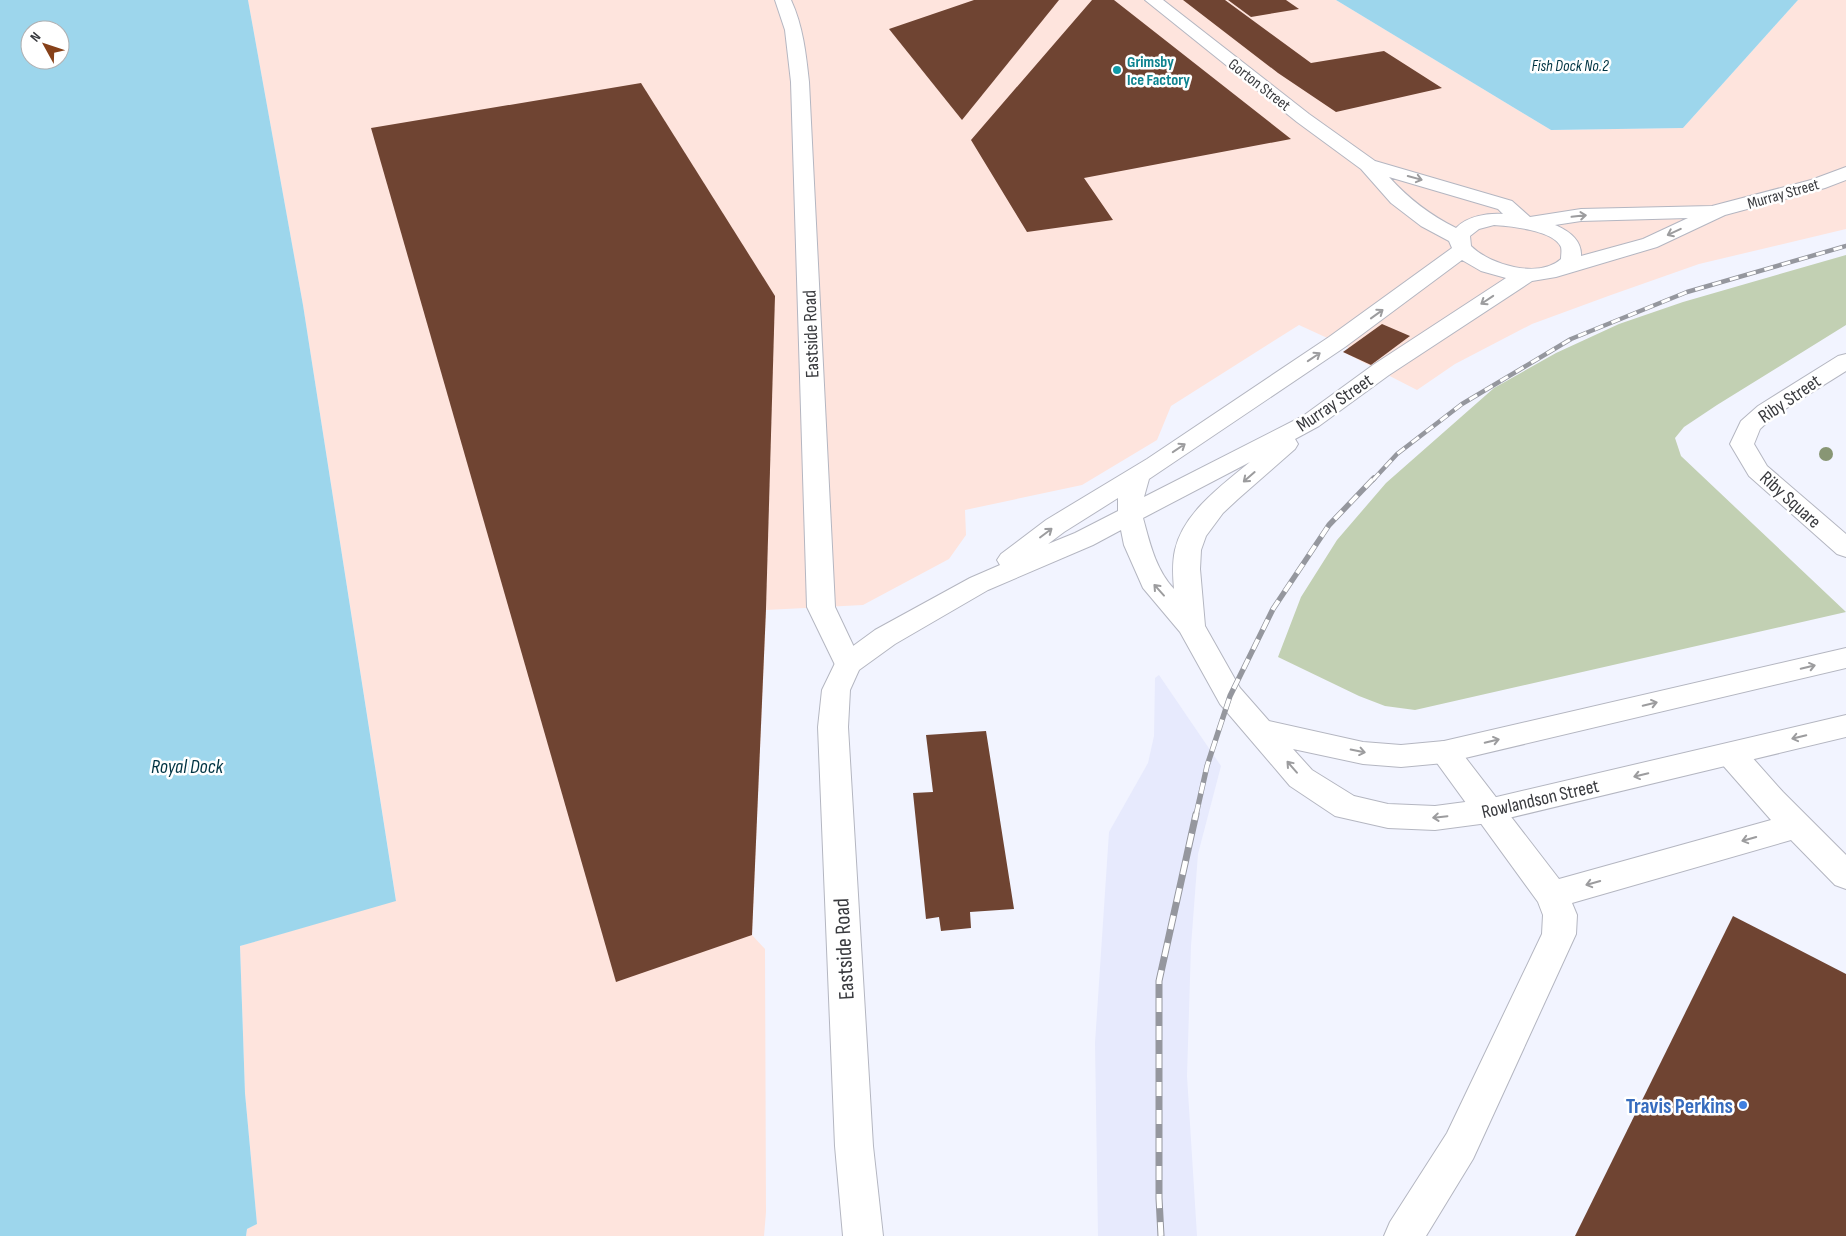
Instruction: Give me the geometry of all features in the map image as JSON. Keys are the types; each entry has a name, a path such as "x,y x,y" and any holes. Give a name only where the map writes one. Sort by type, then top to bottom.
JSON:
{"street":[{"name":"Eastside Road","path":"783,0 791,16 796,36 800,82 822,607 848,664"},
{"name":"Gorton Street","path":"1153,0 1303,118 1368,165 1398,199 1428,222 1461,243 1482,263 1512,273 1528,274"},
{"name":"Gorton Street","path":"1368,165 1505,205 1528,222"},
{"name":"Murray Street","path":"1130,515 1311,421 1381,370 1528,274 1555,271 1650,243 1718,211 1818,184 1846,173"},
{"name":"Murray Street","path":"1528,222 1581,215 1718,211"},
{"path":"1138,474 1337,342 1461,243 1463,231 1470,225 1481,221 1510,219 1528,222 1559,235 1568,244 1572,252 1570,260 1564,267"},
{"name":"Riby Street","path":"1742,444 1749,426 1766,411 1846,361"},
{"name":"Rowlandson Street","path":"1192,626 1186,573 1188,548 1198,525 1224,498 1311,421"},
{"name":"Riby Square","path":"1742,444 1758,471 1846,548"},
{"name":"Eastside Road","path":"979,584 1055,526 1138,474"},
{"name":"Rowlandson Street","path":"1138,474 1130,515 1137,545 1152,582 1192,626 1230,696 1259,730 1301,778 1346,806 1388,816 1434,818 1488,811 1846,726"},
{"name":"Eastside Road","path":"862,1236 854,1146 833,727 836,690 848,664 884,636 979,584 1084,540 1130,515"},
{"path":"1259,730 1362,752 1401,756 1444,752 1846,658"},
{"path":"1404,1236 1460,1146 1559,934 1560,915 1552,895 1444,752"},
{"path":"1731,754 1796,826 1846,876"},
{"path":"1552,895 1796,826"}],"shaded area":[{"path":"248,0 1336,0 1551,130 1683,128 1798,0 1846,0 1846,229 1699,264 1532,324 1455,364 1417,390 1343,352 1349,348 1299,325 1171,406 1157,440 1082,485 965,510 966,535 949,559 863,605 766,610 752,935 765,949 766,1212 764,1236 246,1236 247,1229 257,1224 245,1093 240,946 396,900 303,305"},
{"path":"1159,675 1221,766 1198,854 1191,946 1187,1076 1197,1236 1098,1236 1095,1043 1109,832 1148,763 1154,736 1155,678"}],"green space":[{"path":"1846,255 1846,325 1717,405 1684,427 1675,438 1681,456 1846,612 1415,710 1385,706 1359,696 1278,657 1301,597 1337,540 1386,483 1494,388 1556,353 1619,324 1683,302"}],"water":[{"name":"Royal Dock","path":"0,0 248,0 303,305 396,901 240,946 245,1093 257,1224 247,1229 246,1236 0,1236"},
{"name":"Fish Dock No.2","path":"1336,0 1798,0 1683,128 1551,130"}],"building":[{"path":"974,0 1059,0 962,120 889,29"},
{"name":"Grimsby Ice Factory","path":"1092,0 1114,0 1291,139 1084,178 1113,220 1027,232 971,140"},
{"path":"1183,0 1225,0 1311,63 1384,51 1442,88 1336,112 1278,73"},
{"path":"1228,0 1286,0 1299,9 1251,17"},
{"path":"641,83 775,296 766,609 752,935 616,982 371,128"},
{"path":"1382,324 1410,336 1371,365 1343,352"},
{"path":"986,731 1014,909 970,912 971,928 941,931 939,917 926,919 913,793 933,792 926,735"},
{"name":"Travis Perkins","path":"1733,916 1846,974 1846,1236 1575,1236"}],"railway":[{"path":"1373,480 1397,454 1462,404 1571,339 1687,292 1846,246"},
{"path":"1196,815 1207,766 1230,696 1273,609 1329,525 1374,478"},
{"path":"1161,1236 1159,1198 1159,981 1196,814"}],"place":[{"name":"Grimsby Ice Factory","path":"1117,70"},
{"name":"Travis Perkins","path":"1743,1105"}]}
